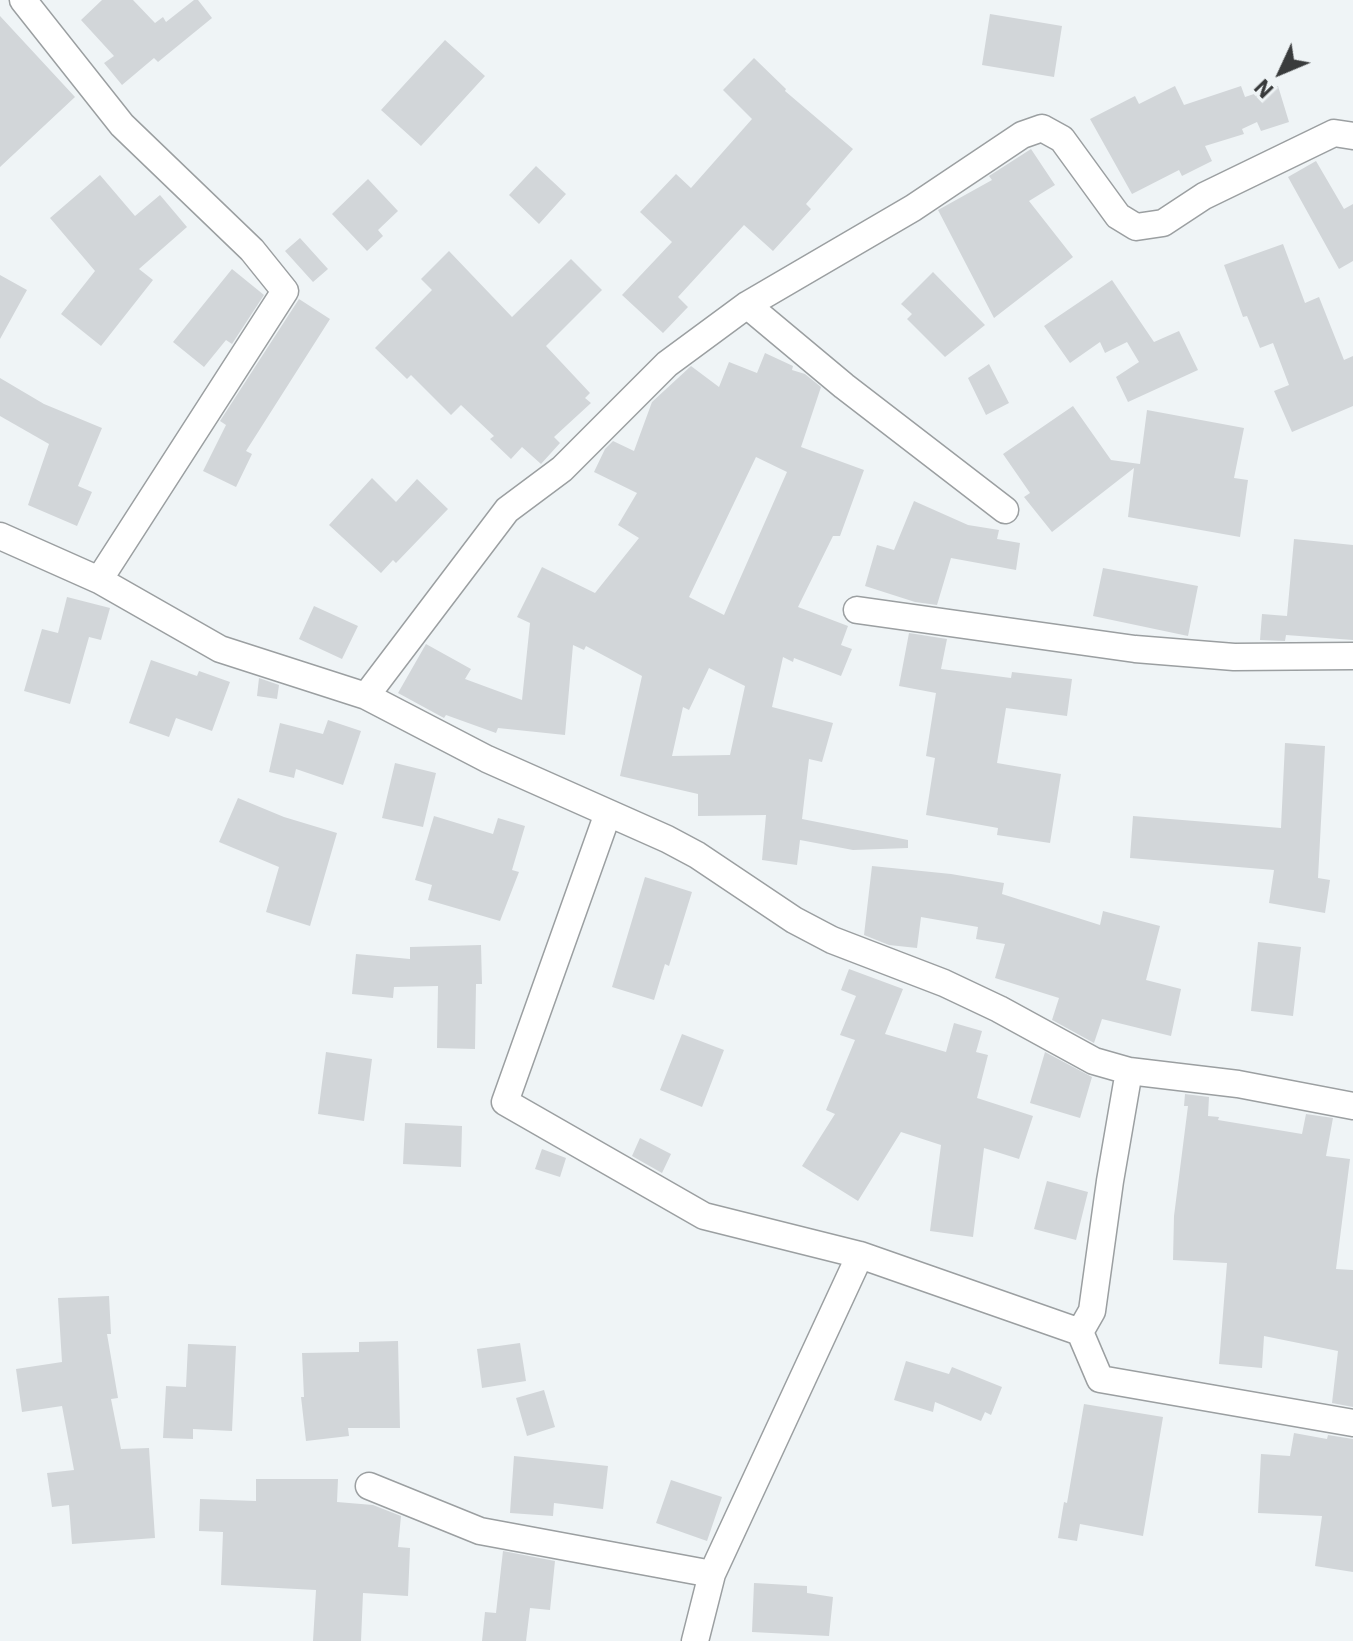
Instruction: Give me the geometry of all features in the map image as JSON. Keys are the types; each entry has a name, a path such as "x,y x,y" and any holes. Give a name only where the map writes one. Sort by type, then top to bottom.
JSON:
{"street":[{"path":"23,0 122,125 252,250 285,291 99,580"},
{"path":"366,696 507,510 562,469 667,364 747,305 913,208 1022,135 1042,128 1062,139 1118,216 1136,227 1163,223 1204,196 1334,133 1353,136"},
{"path":"747,305 844,386 1005,510"},
{"path":"0,536 99,580 220,649 366,696 487,759 697,855 794,920 832,940 944,983 1094,1061 1129,1071 1238,1084 1353,1106"},
{"path":"857,610 1135,649 1234,657 1353,656"},
{"path":"608,813 505,1102 704,1216 860,1255 1080,1332 1100,1379 1353,1423"},
{"path":"1080,1332 1092,1311 1129,1071"},
{"path":"695,1641 712,1574 860,1255"},
{"path":"369,1486 480,1531 712,1574"}],"building":[{"path":"102,0 133,0 155,23 163,17 166,22 198,0 212,18 158,62 154,58 122,85 104,63 114,56 81,20"},
{"path":"990,14 1062,26 1054,77 982,65"},
{"path":"0,16 75,97 0,167"},
{"path":"445,40 485,76 421,146 381,110"},
{"path":"754,58 785,91 853,149 806,204 811,209 773,251 744,225 678,297 688,307 663,333 622,295 672,242 640,212 676,174 691,188 752,119 723,90"},
{"path":"1175,86 1184,105 1241,86 1245,97 1278,86 1289,122 1261,131 1257,122 1242,129 1244,134 1205,146 1212,161 1182,176 1179,170 1132,194 1090,119 1135,96 1139,104"},
{"path":"1031,149 1055,185 1029,201 1073,257 994,318 938,210 992,180 989,176"},
{"path":"1316,161 1344,209 1353,204 1353,261 1339,269 1288,177"},
{"path":"536,166 566,194 539,224 509,195"},
{"path":"100,175 135,216 160,195 187,227 139,269 153,280 101,346 61,314 95,271 50,218"},
{"path":"368,179 398,211 378,230 383,236 367,251 332,214"},
{"path":"300,238 328,269 313,282 285,251"},
{"path":"1283,244 1305,303 1319,297 1344,360 1353,356 1353,406 1292,432 1274,391 1289,385 1273,343 1260,348 1247,316 1243,317 1224,265"},
{"path":"449,251 512,317 571,259 602,290 546,346 590,393 585,398 591,403 554,437 560,443 541,464 522,447 511,459 490,439 494,436 461,405 451,415 411,375 407,379 375,348 432,290 421,279"},
{"path":"232,269 264,295 232,344 226,340 204,367 173,342"},
{"path":"933,272 985,325 945,357 907,319 912,314 901,304"},
{"path":"0,275 27,290 0,339"},
{"path":"1112,280 1154,342 1179,331 1198,370 1128,402 1116,377 1139,362 1127,342 1105,353 1100,342 1070,363 1044,326"},
{"path":"299,299 330,319 246,451 252,454 236,487 203,471 226,425 220,421"},
{"path":"765,353 793,366 792,370 805,374 821,387 801,447 864,470 840,536 833,536 798,607 848,626 841,645 852,649 841,676 794,658 793,662 783,657 772,707 833,723 822,762 809,759 802,819 908,840 908,848 853,850 800,840 797,865 762,860 766,815 698,816 698,794 620,776 642,676 586,646 584,650 573,645 565,735 498,728 496,733 446,715 444,718 398,693 426,644 471,669 465,679 522,700 530,623 517,617 542,567 595,593 639,538 618,525 637,493 594,472 605,449 613,441 634,451 652,402 691,366 719,387 729,362 757,373","holes":["756,457 787,472 724,615 689,597","709,668 745,686 730,755 672,756 683,707 689,710"]},
{"path":"989,364 1009,403 986,415 968,378"},
{"path":"0,378 44,404 102,428 78,486 92,492 77,526 28,505 49,444 0,416"},
{"path":"1073,406 1111,460 1140,464 1147,410 1244,428 1234,478 1248,480 1240,537 1128,517 1134,468 1052,532 1024,497 1030,493 1003,454"},
{"path":"372,478 396,502 417,479 448,509 396,563 393,560 381,573 329,525"},
{"path":"914,501 968,525 999,530 997,539 1020,543 1016,570 951,558 937,605 915,602 865,586 877,545 894,550"},
{"path":"1294,539 1353,545 1353,640 1286,635 1285,641 1260,640 1262,614 1287,616"},
{"path":"1103,568 1198,586 1188,636 1093,616"},
{"path":"67,597 110,608 101,640 89,637 70,704 24,691 42,629 58,633"},
{"path":"314,606 358,626 342,659 299,639"},
{"path":"909,633 947,639 941,669 1011,678 1012,672 1072,679 1067,716 1006,708 997,763 1061,774 1050,843 997,835 998,828 926,815 935,758 926,756 936,693 899,686"},
{"path":"151,660 197,676 199,671 230,682 212,731 176,718 169,737 129,723"},
{"path":"259,678 279,685 277,699 257,696"},
{"path":"328,720 361,731 343,785 296,769 294,778 269,772 280,723 323,734"},
{"path":"1285,743 1325,746 1318,878 1330,880 1325,913 1269,903 1274,870 1130,858 1133,816 1281,828"},
{"path":"395,763 436,773 423,827 382,818"},
{"path":"238,798 284,817 337,833 310,926 266,912 279,867 219,842"},
{"path":"434,816 493,834 498,818 525,826 512,870 519,872 500,921 428,900 432,885 415,880"},
{"path":"872,866 1004,883 1002,894 1100,925 1103,911 1160,926 1146,980 1181,989 1171,1036 1102,1019 1094,1043 1052,1020 1059,998 995,978 1005,944 976,939 978,927 921,917 917,948 889,945 864,935"},
{"path":"645,877 692,892 669,966 665,964 654,1000 612,987"},
{"path":"1258,942 1301,947 1293,1016 1251,1011"},
{"path":"481,945 482,984 476,984 475,1049 437,1048 438,986 394,987 393,998 352,994 356,954 410,959 410,947"},
{"path":"849,969 903,989 885,1034 946,1052 954,1023 982,1031 976,1052 988,1055 977,1098 1033,1116 1019,1159 984,1148 973,1237 930,1231 941,1145 901,1132 858,1201 802,1166 835,1114 826,1110 855,1040 840,1035 856,996 841,990"},
{"path":"682,1034 724,1050 702,1107 660,1090"},
{"path":"326,1052 372,1059 364,1121 318,1114"},
{"path":"1045,1052 1092,1077 1080,1118 1030,1103"},
{"path":"1185,1094 1209,1097 1208,1116 1219,1117 1218,1120 1302,1134 1306,1114 1333,1118 1326,1156 1350,1159 1336,1269 1353,1270 1353,1407 1332,1403 1338,1351 1264,1336 1262,1368 1219,1364 1227,1263 1173,1260 1174,1216 1188,1106 1184,1106"},
{"path":"405,1123 462,1126 461,1167 403,1164"},
{"path":"640,1138 671,1154 662,1173 632,1156"},
{"path":"542,1149 566,1158 560,1177 535,1169"},
{"path":"1047,1181 1088,1192 1076,1240 1034,1229"},
{"path":"109,1296 111,1334 107,1334 118,1398 111,1399 121,1449 149,1448 155,1538 72,1544 69,1505 52,1507 47,1473 74,1470 62,1406 22,1412 16,1369 62,1362 58,1298"},
{"path":"398,1341 400,1428 348,1428 349,1436 306,1441 301,1397 304,1397 302,1353 359,1352 359,1342"},
{"path":"520,1343 526,1381 482,1388 477,1349"},
{"path":"188,1344 236,1346 232,1431 193,1429 193,1439 163,1438 166,1386 186,1387"},
{"path":"906,1361 949,1374 952,1367 1002,1387 991,1415 985,1412 981,1421 935,1402 933,1412 894,1400"},
{"path":"544,1390 555,1427 527,1436 516,1398"},
{"path":"1084,1404 1163,1417 1143,1536 1080,1524 1077,1541 1058,1538"},
{"path":"1294,1433 1327,1439 1328,1435 1353,1439 1353,1572 1315,1566 1322,1516 1258,1513 1261,1454 1290,1456"},
{"path":"514,1456 608,1466 603,1509 554,1503 553,1516 510,1513"},
{"path":"256,1479 338,1479 337,1502 373,1505 401,1516 398,1547 410,1548 408,1596 363,1593 361,1641 313,1641 316,1590 221,1585 223,1532 199,1531 200,1499 256,1501"},
{"path":"671,1480 722,1497 707,1541 656,1523"},
{"path":"503,1551 555,1561 550,1610 530,1608 526,1641 482,1641 485,1612 496,1613"},
{"path":"754,1583 807,1586 807,1593 833,1597 829,1636 752,1632"}]}
